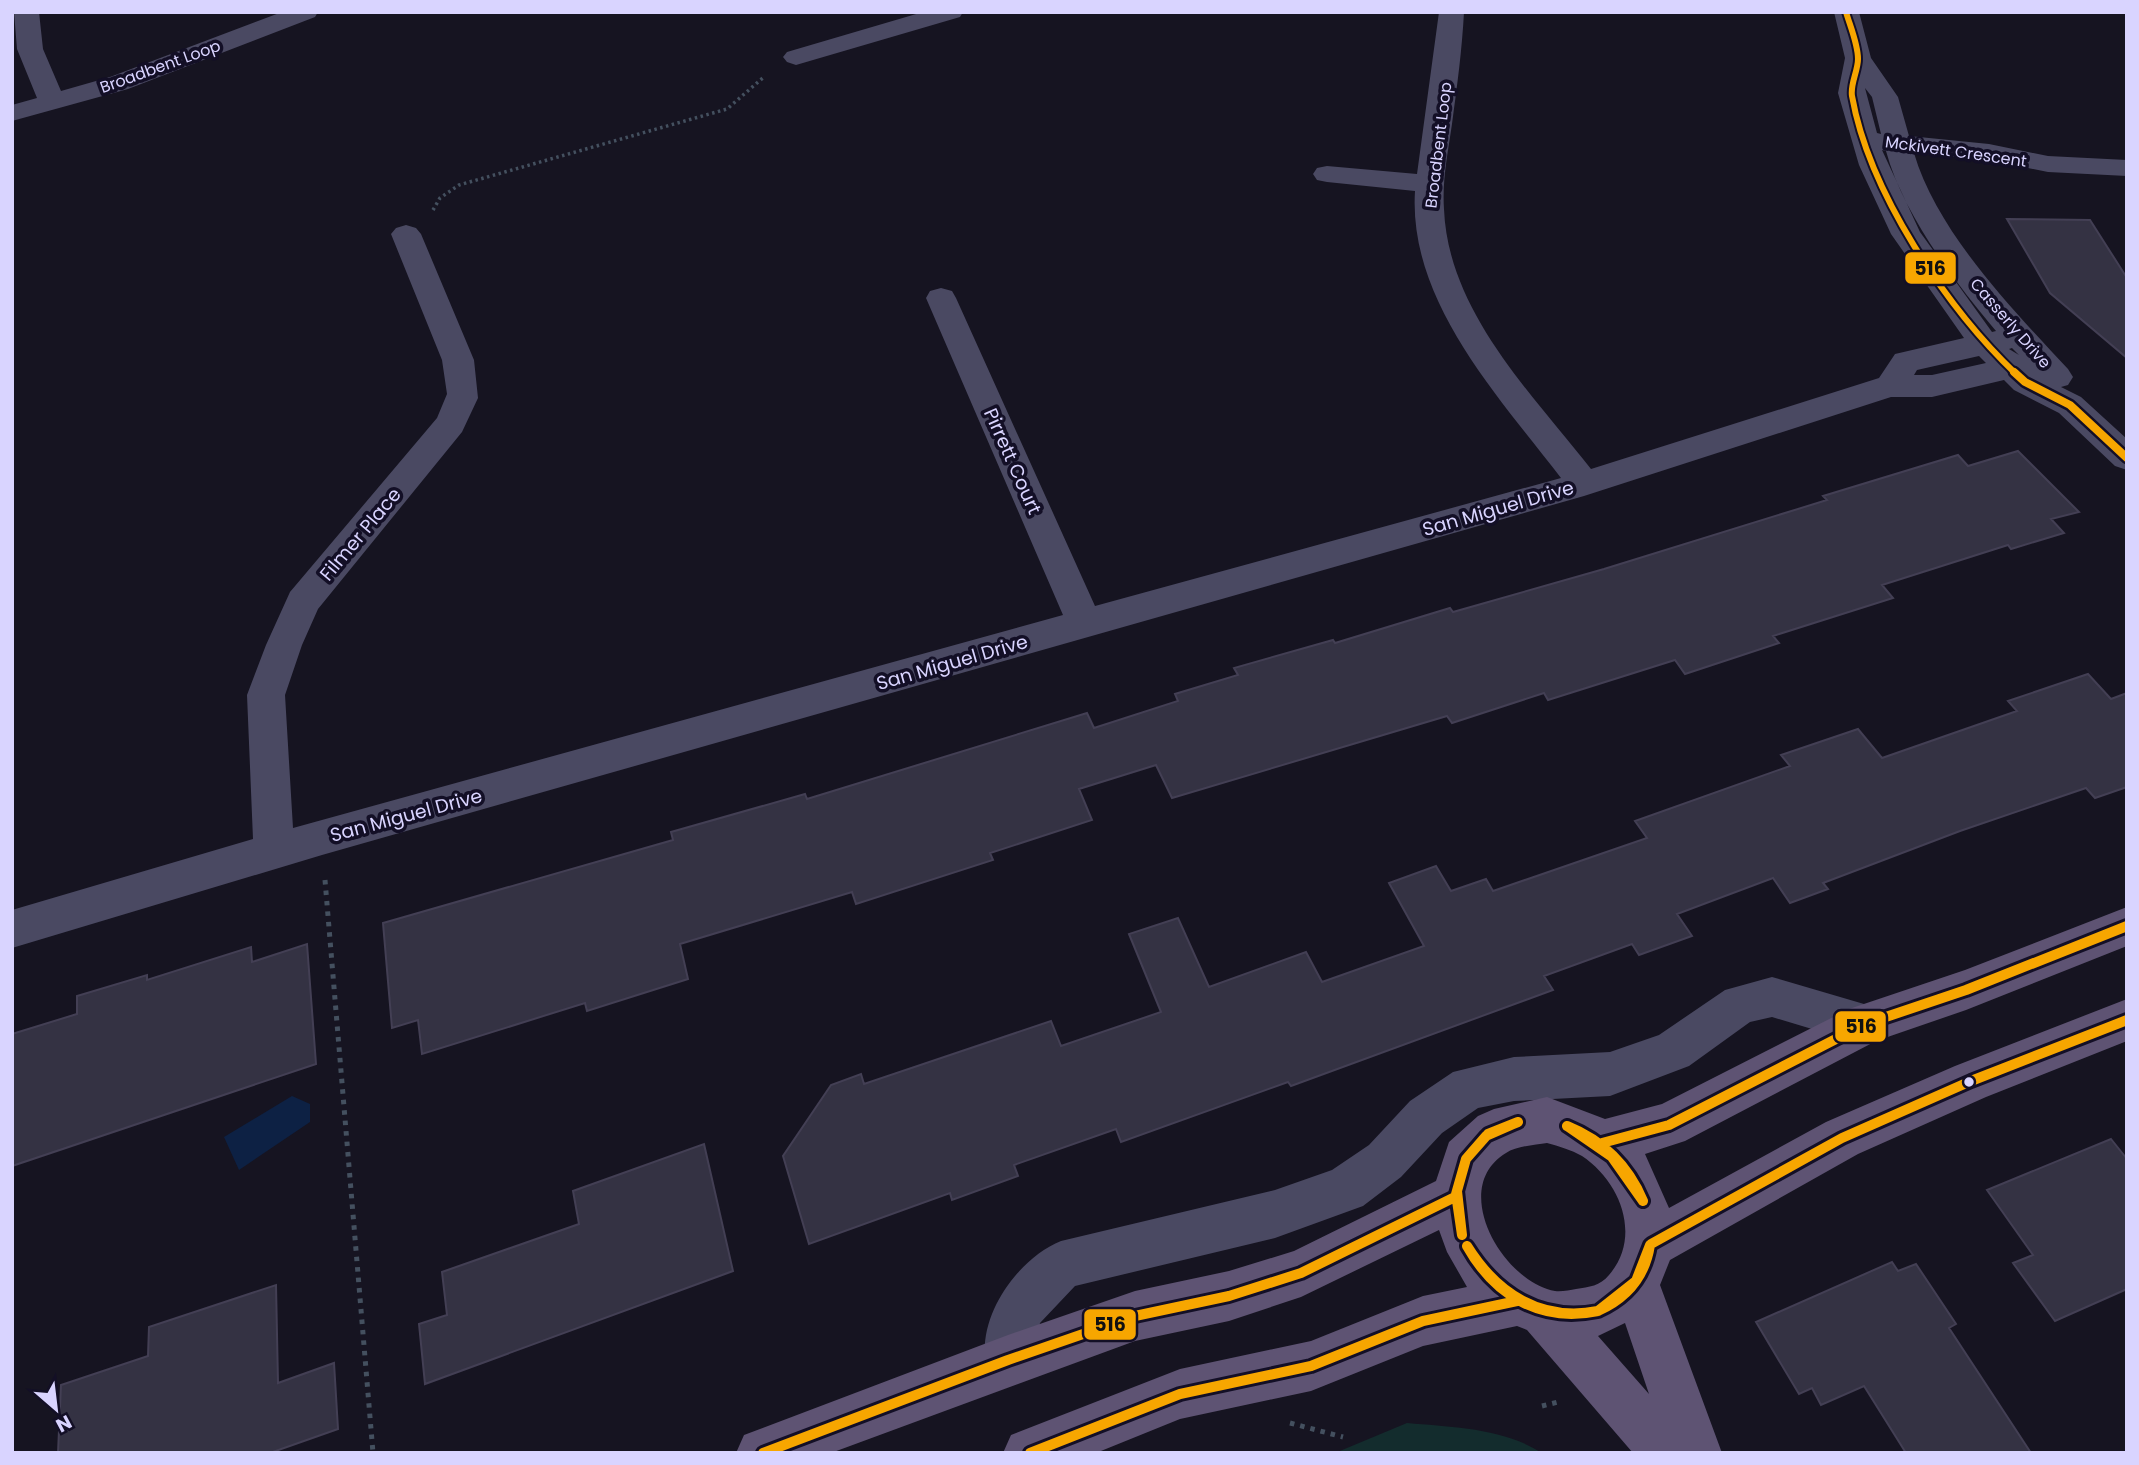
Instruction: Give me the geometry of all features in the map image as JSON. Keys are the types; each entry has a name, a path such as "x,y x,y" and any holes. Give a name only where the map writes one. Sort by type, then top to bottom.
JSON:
{"main road":[{"path":"1602,1143 1669,1125 1865,1024 1966,990 2127,926"},
{"path":"1030,1453 1180,1394 1311,1366 1423,1321 1531,1307 1573,1317 1597,1312 1619,1301 1643,1264 1842,1138 1971,1082 2127,1020"},
{"path":"1667,1453 1531,1307 1491,1281 1471,1256 1458,1226 1455,1197 1460,1170 1474,1146 1494,1130 1519,1121 1547,1121 1576,1129 1602,1143 1623,1164 1639,1188 1649,1216 1643,1264 1696,1453"},
{"path":"762,1453 1008,1360 1135,1316 1229,1296 1301,1273 1455,1197"},
{"path":"1094,1453 1140,1408"}],"street":[{"path":"26,12 30,49 53,103"},
{"name":"Broadbent Loop","path":"12,113 119,83 306,12"},
{"path":"796,57 951,12"},
{"name":"Broadbent Loop","path":"1452,12 1430,184 1430,219 1440,266 1455,303 1478,343 1584,484"},
{"name":"Casserly Drive","path":"1846,12 1857,58 1885,97 1900,154 1943,241 2020,337 2056,376 2070,405"},
{"name":"Casserly Drive","path":"1857,58 1851,93 1869,152 1906,234 1984,343 2025,383 2070,405 2127,458"},
{"name":"Mckivett Crescent","path":"1869,152 1900,154 1993,170 2048,164 2127,168"},
{"path":"1327,174 1430,184"},
{"name":"Filmer Place","path":"274,852 266,695 284,645 303,602 450,424 463,394 460,361 416,265 406,234"},
{"name":"Pirrett Court","path":"941,298 1085,624"},
{"path":"1890,386 1906,362 2020,337"},
{"name":"San Miguel Drive","path":"12,929 322,837 1584,484 1890,386 1932,386 2042,361"},
{"path":"1008,1360 1018,1311 1061,1265 1275,1214 1346,1189 1385,1161 1426,1118 1469,1087 1514,1079 1611,1074 1673,1051 1740,1004 1772,997 1865,1024"}],"path":[{"path":"406,234 433,210 440,198 459,185 727,109 750,86 796,57"},
{"path":"322,837 373,1453"}],"green space":[{"path":"1407,1423 1494,1434 1511,1438 1542,1453 1335,1453"}],"water":[{"path":"292,1096 310,1104 310,1122 239,1170 224,1137"}],"building":[{"path":"2007,219 2090,220 2127,278 2127,358 2050,293"},
{"path":"2018,451 2079,512 2051,519 2064,533 2011,549 2008,545 1882,585 1893,598 1773,636 1779,643 1685,674 1675,660 1548,700 1544,693 1452,723 1447,716 1172,798 1156,765 1079,789 1092,820 990,853 993,860 856,904 852,892 680,944 688,979 587,1011 585,1003 422,1054 418,1020 392,1028 383,923 673,840 671,832 805,794 807,799 1087,713 1094,728 1178,701 1175,694 1238,675 1234,668 1333,640 1335,643 1450,608 1453,612 1604,569 1827,500 1823,496 1958,455 1968,466"},
{"path":"2088,674 2111,699 2127,693 2127,787 2095,798 2086,788 1960,831 1823,883 1828,889 1790,903 1773,878 1677,914 1692,936 1639,955 1632,944 1544,976 1553,990 1291,1086 1288,1082 1121,1142 1116,1129 1014,1165 1018,1176 952,1200 950,1193 809,1244 783,1156 831,1085 861,1074 864,1084 1051,1021 1061,1046 1161,1012 1129,934 1178,918 1209,987 1306,952 1322,982 1424,946 1389,883 1436,866 1451,891 1486,879 1493,891 1647,838 1635,821 1790,766 1781,755 1858,729 1882,758 2017,711 2008,701"},
{"path":"307,944 316,1064 12,1166 12,1034 77,1014 77,996 147,975 147,980 251,947 252,962"},
{"path":"2111,1139 2127,1159 2127,1289 2055,1321 2013,1263 2033,1255 1987,1190"},
{"path":"704,1144 733,1271 425,1384 419,1324 447,1315 442,1272 579,1224 573,1191"},
{"path":"1892,1262 1898,1271 1916,1264 1956,1324 1949,1328 2031,1453 1906,1453 1864,1386 1821,1405 1812,1388 1799,1394 1756,1322"},
{"path":"276,1285 278,1383 334,1363 338,1429 270,1453 58,1453 61,1385 148,1356 149,1327"}],"transit line":[{"name":"516","path":"1846,12 1858,58 1851,93 1873,165 1906,234 1984,343 2025,382 2070,405 2127,458"},
{"name":"516","path":"1602,1143 1669,1125 1865,1024 1966,990 2127,926"},
{"name":"516","path":"1651,1244 1842,1138 1971,1081 2127,1020"},
{"name":"516","path":"1466,1159 1488,1134 1518,1122"},
{"name":"516","path":"1466,1159 1486,1136 1518,1122"},
{"name":"516","path":"1567,1126 1592,1138 1614,1154 1631,1176 1643,1201"},
{"name":"516","path":"1567,1126 1603,1148 1628,1176 1643,1201"},
{"name":"516","path":"1462,1235 1456,1194 1466,1159"},
{"name":"516","path":"1462,1235 1457,1191 1466,1159"},
{"name":"516","path":"763,1453 1008,1360 1135,1316 1229,1296 1301,1273 1455,1197"},
{"name":"516","path":"1598,1311 1636,1281 1650,1245"},
{"name":"516","path":"1598,1311 1617,1301 1633,1286 1645,1267 1650,1245"},
{"name":"516","path":"1467,1246 1490,1278 1522,1302 1559,1314 1578,1315 1598,1311"},
{"name":"516","path":"1467,1246 1489,1279 1521,1303 1559,1315 1598,1311"},
{"name":"516","path":"1030,1453 1180,1394 1311,1366 1423,1321 1517,1301"}]}
